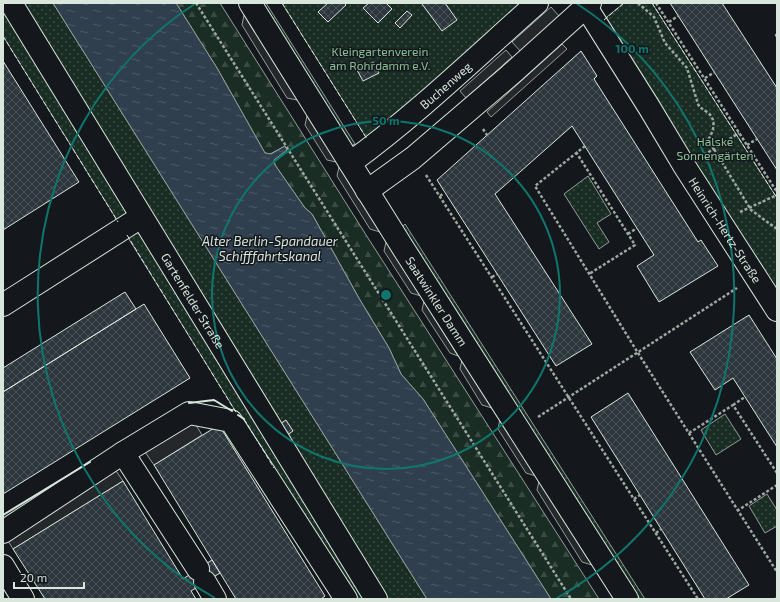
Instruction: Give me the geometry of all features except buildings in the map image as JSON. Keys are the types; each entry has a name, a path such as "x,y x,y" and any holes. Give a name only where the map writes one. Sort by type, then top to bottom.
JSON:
{"main road":[{"name":"Gartenfelder Straße","path":"11,3 376,599"},
{"name":"Saatwinkler Damm","path":"250,3 367,191 626,599"},
{"name":"Buchenweg","path":"350,163 427,101 537,3"},
{"name":"Heinrich-Hertz-Straße","path":"367,191 413,158 510,75 588,5 685,167 777,310"},
{"path":"3,305 141,217"},
{"path":"3,532 123,453 189,413 231,421 346,599"},
{"path":"123,453 206,583"},
{"path":"3,566 23,599"}],"path":[{"path":"196,3 571,599"},
{"path":"638,3 654,17 664,43 687,68 700,108 712,116 714,123 713,132 708,140 751,210 777,229"},
{"path":"656,3 777,192"},
{"path":"669,22 678,16"},
{"path":"705,78 715,72"},
{"path":"482,128 487,135"},
{"path":"685,167 739,133"},
{"path":"747,145 757,139"},
{"path":"585,146 535,186 638,354 777,572"},
{"path":"576,152 635,245 589,274"},
{"path":"413,158 440,196 570,397 698,599"},
{"path":"440,196 444,192"},
{"path":"720,221 777,196"},
{"path":"628,234 637,228"},
{"path":"492,277 497,274"},
{"path":"536,418 638,354 755,276"},
{"path":"689,433 745,397"},
{"path":"733,405 777,473"},
{"path":"737,511 777,485"},
{"path":"634,499 640,495"},
{"path":"656,532 662,529"}],"green space":[{"path":"3,3 53,3 427,599 352,599 3,36"},
{"path":"176,3 220,3 368,238 599,599 551,599 423,399 401,374 389,348 360,300 312,214 305,208 275,165 274,160 287,150 285,146 270,154 265,153 217,68"},
{"path":"261,3 266,3 355,144 351,146"},
{"name":"Kleingartenverein am Rohrdamm e.V.","path":"282,3 524,3 369,142"},
{"name":"Halske Sonnengärten","path":"624,3 652,3 777,198 777,299 603,20"},
{"path":"588,176 611,214 597,223 609,242 599,249 564,194"},
{"path":"405,224 645,599 640,599 402,227"},
{"path":"725,414 741,439 716,455 701,430"},
{"path":"767,494 777,510 777,526 765,533 749,506"}],"shaded area":[{"path":"551,7 561,18 522,53 512,42"},
{"path":"244,15 297,100 287,98 242,25"},
{"path":"562,44 567,49 491,117 487,112"},
{"path":"506,50 512,57 466,98 460,91"},
{"path":"307,116 336,162 327,160 305,125"},
{"path":"339,167 380,232 370,229 337,176"},
{"path":"386,242 421,296 411,293 384,251"},
{"path":"424,301 458,356 450,353 422,310"},
{"path":"462,360 492,408 482,405 460,369"},
{"path":"192,418 202,435 154,465 143,449"},
{"path":"500,419 536,476 526,473 498,429"},
{"path":"114,468 123,481 13,549 5,536"},
{"path":"539,481 592,565 582,562 537,490"}],"water":[{"name":"Alter Berlin-Spandauer Schifffahrtskanal","path":"53,3 176,3 217,68 265,153 271,154 285,146 287,150 274,160 275,165 305,208 312,214 360,300 389,348 401,374 423,399 551,599 427,599"}],"fence":[{"path":"282,3 367,139"},
{"path":"604,20 624,3"},
{"path":"652,3 777,198"},
{"path":"3,36 118,222"},
{"path":"127,235 237,414"},
{"path":"244,419 274,468"}],"wall":[{"path":"189,403 214,400 232,411"},
{"path":"238,415 244,419"},
{"path":"3,515 90,462"}]}
